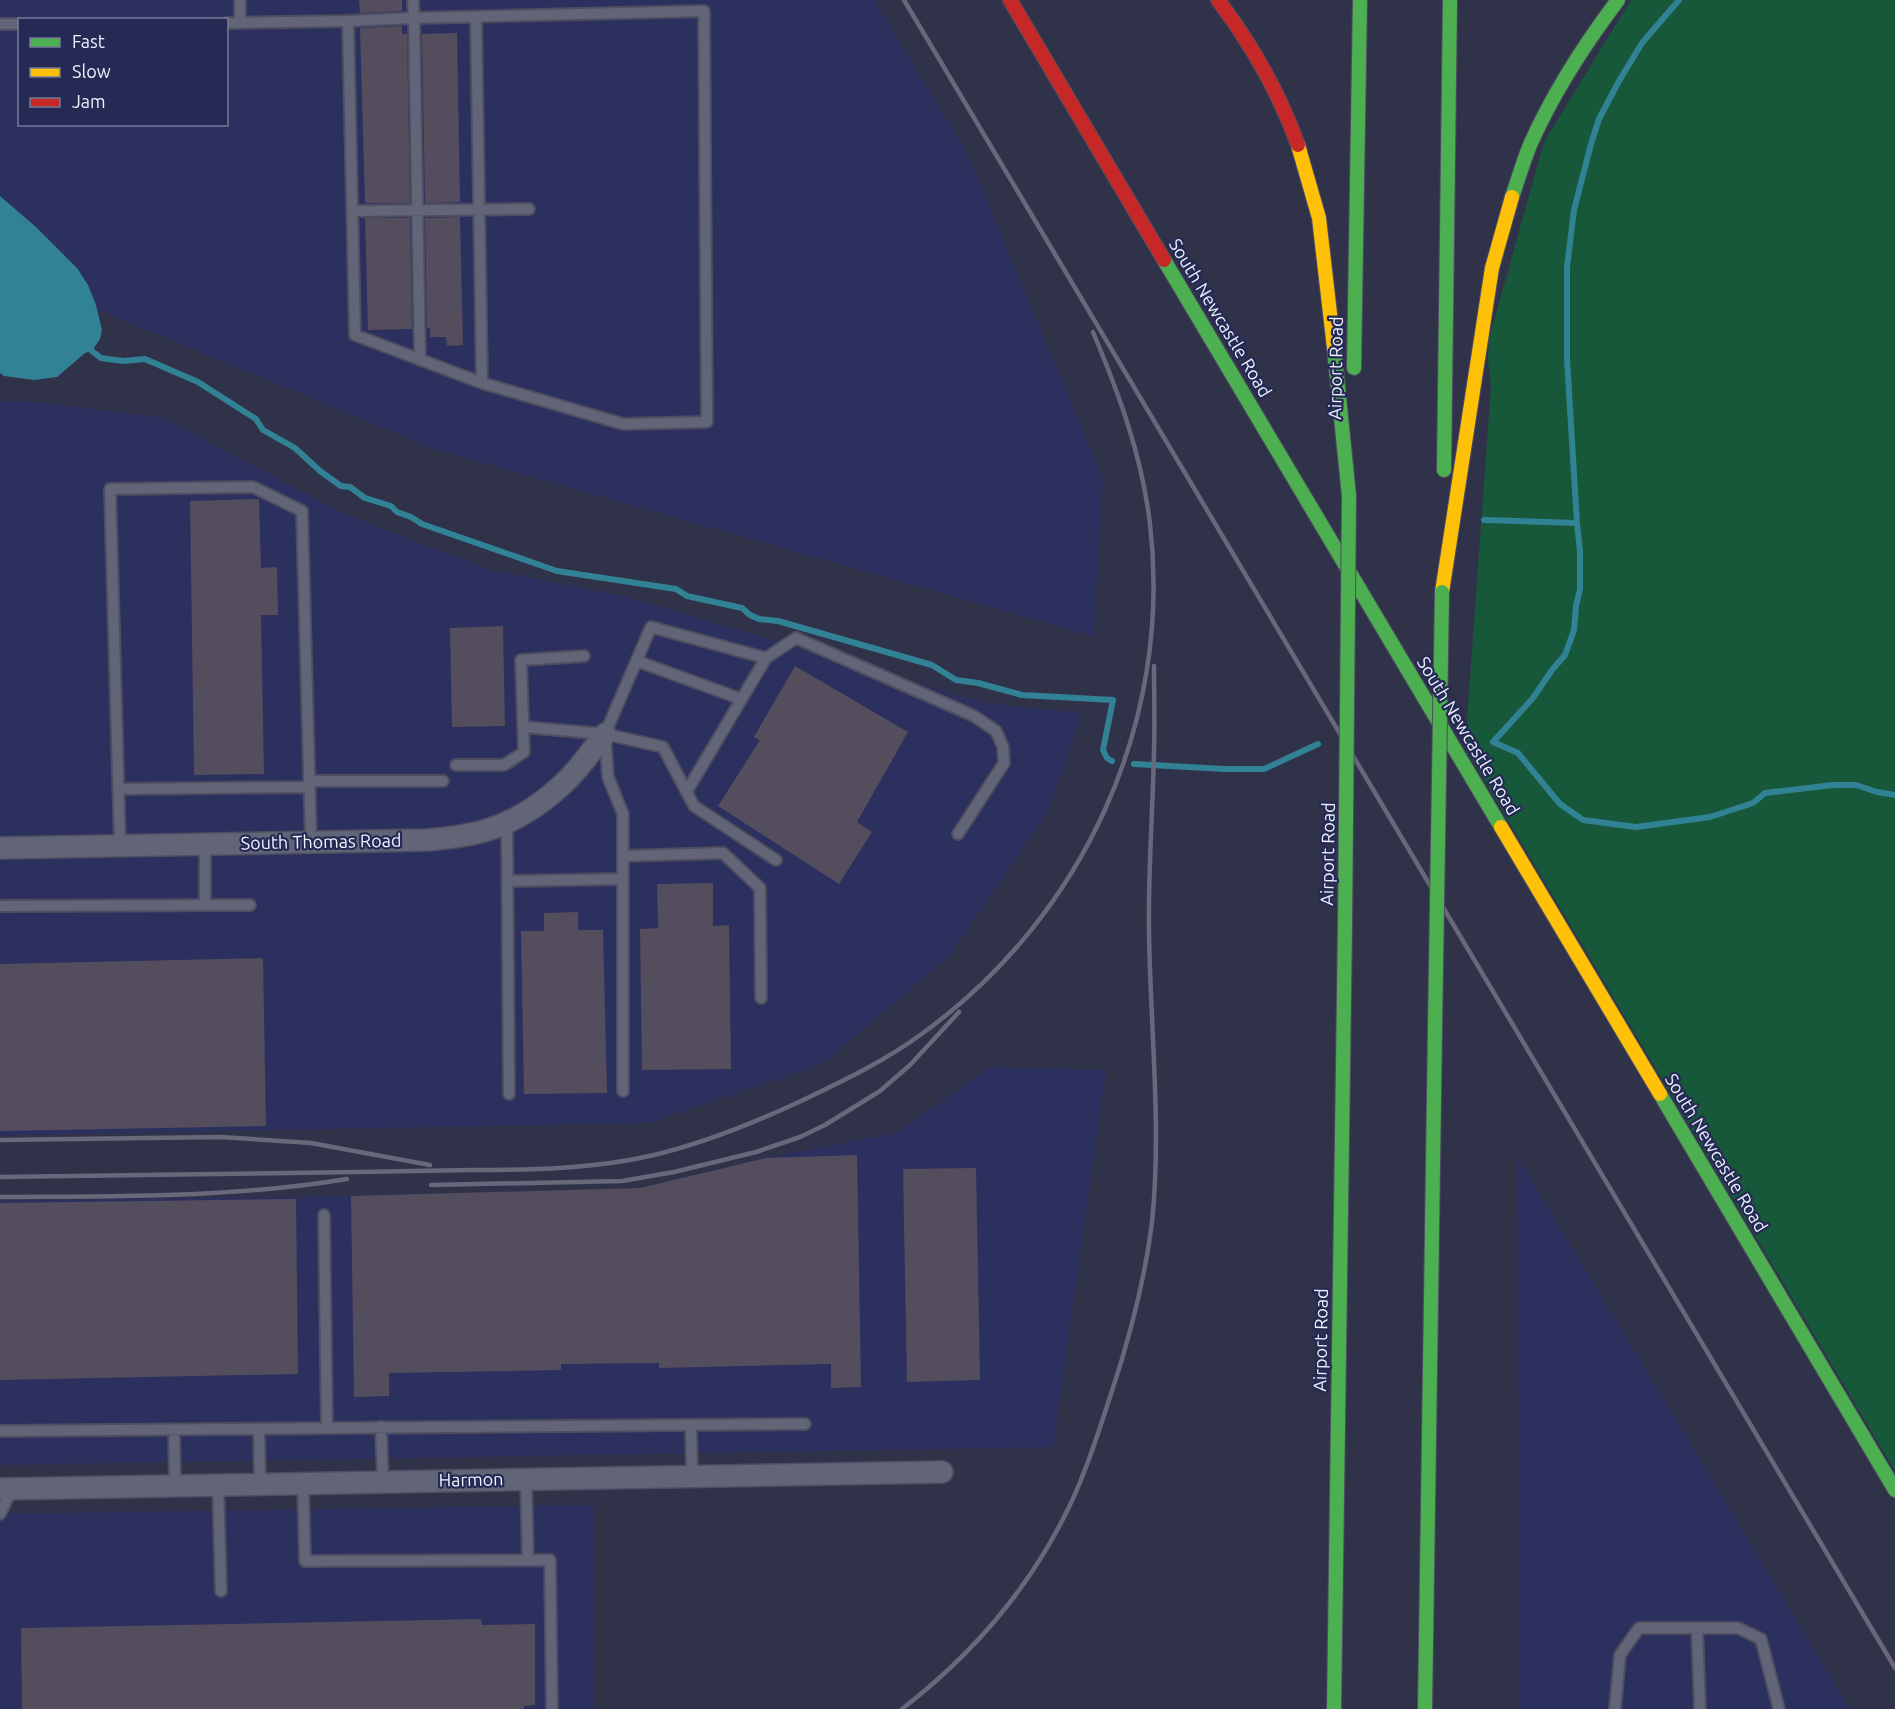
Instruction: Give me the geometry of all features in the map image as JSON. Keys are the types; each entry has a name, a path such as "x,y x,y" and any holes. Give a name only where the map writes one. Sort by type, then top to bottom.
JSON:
{"main road":[{"name":"South Newcastle Road","path":"1010,0 1895,1490"},
{"path":"1218,0 1252,49 1277,94 1295,136 1309,180 1319,220 1348,423"},
{"name":"Airport Road","path":"1354,380 1360,0"},
{"path":"1425,1709 1450,0"},
{"path":"1442,592 1492,268 1511,199 1530,146 1557,91 1590,37 1618,0"},
{"name":"Airport Road","path":"1334,1709 1345,924 1348,423 1354,404"}],"street":[{"name":"South Thomas Road","path":"0,848 427,840 464,836 507,822 543,800 570,777 605,734"},
{"name":"Harmon","path":"6,1489 942,1472"}],"lane":[{"path":"240,0 240,23"},
{"path":"413,0 420,360"},
{"path":"228,23 476,17 704,6 708,422 623,424 482,383 355,335 348,21"},
{"path":"476,17 482,383"},
{"path":"0,24 18,24"},
{"path":"352,211 529,209"},
{"path":"120,846 110,489 253,487 302,511 311,842"},
{"path":"623,1091 623,814 608,777 605,734 651,627 766,658"},
{"path":"687,791 766,658 796,638 974,716 996,731 1003,747 1004,763 958,834"},
{"path":"456,765 504,765 524,752 521,660 584,656"},
{"path":"637,661 741,699"},
{"path":"524,728 605,734 663,747 694,806 776,861"},
{"path":"118,789 443,781"},
{"path":"507,822 509,1095"},
{"path":"205,844 205,905"},
{"path":"623,856 723,853 760,888 761,998"},
{"path":"508,881 623,879"},
{"path":"0,906 250,905"},
{"path":"324,1215 327,1428"},
{"path":"0,1431 805,1424"},
{"path":"691,1425 692,1476"},
{"path":"381,1428 383,1482"},
{"path":"174,1429 175,1486"},
{"path":"259,1429 260,1484"},
{"path":"526,1479 528,1560"},
{"path":"303,1483 305,1561 550,1560 552,1709"},
{"path":"218,1485 220,1591"},
{"path":"0,1514 6,1489"},
{"path":"1615,1709 1620,1655 1639,1628 1738,1628 1761,1639 1779,1709"},
{"path":"1697,1628 1700,1709"}],"shaded area":[{"path":"0,0 874,0 967,153 1103,479 1093,636 434,449 0,269"},
{"path":"0,196 36,227 77,268 88,285 96,305 102,330 100,339 92,351 85,353 57,377 34,380 4,376 0,373"},
{"path":"25,401 164,418 344,514 491,570 624,596 984,703 1082,713 1049,810 949,956 823,1064 647,1123 0,1135 0,402"},
{"path":"990,1067 1106,1070 1053,1447 0,1465 0,1201 351,1196 640,1188 766,1158 897,1133"},
{"path":"1518,1158 1850,1709 1519,1709"},
{"path":"594,1505 593,1709 0,1709 0,1514"}],"green space":[{"path":"1631,0 1895,0 1895,1471 1465,748 1491,386 1488,361 1489,339 1544,142"}],"building":[{"path":"359,0 402,0 402,11 360,13"},
{"path":"402,26 402,34 407,34 410,203 365,203 360,28"},
{"path":"457,33 460,202 425,203 422,34"},
{"path":"460,217 463,345 447,346 446,337 430,337 430,328 427,328 425,218"},
{"path":"365,218 410,218 412,329 368,330"},
{"path":"259,499 261,568 277,567 278,615 261,615 264,774 194,775 190,501"},
{"path":"503,626 505,726 452,727 450,628"},
{"path":"795,666 908,732 857,822 872,832 839,884 718,806 760,740 754,737"},
{"path":"713,883 713,926 729,925 731,1069 642,1070 640,929 658,928 657,884"},
{"path":"578,912 578,930 603,930 607,1093 524,1094 521,931 544,931 544,913"},
{"path":"263,958 266,1126 0,1131 0,964"},
{"path":"857,1155 861,1387 831,1388 831,1364 659,1368 659,1363 561,1364 561,1370 389,1373 389,1396 354,1397 351,1196 640,1188 766,1158"},
{"path":"976,1168 980,1380 907,1382 903,1169"},
{"path":"296,1199 298,1374 0,1380 0,1203"},
{"path":"481,1619 482,1625 535,1624 535,1705 524,1706 524,1709 22,1709 21,1628"}],"waterway":[{"path":"1679,0 1642,43 1599,119 1574,210 1567,267 1567,359 1580,551 1580,589 1574,630 1565,655 1533,698 1493,742 1518,753 1560,804 1583,820 1636,827 1710,817 1753,803 1765,793 1833,785 1856,785 1895,795"},
{"path":"92,351 101,358 123,361 145,359 198,382 256,419 263,430 295,448 320,471 341,486 350,487 365,498 391,506 397,512 422,524 557,571 676,589 687,596 742,608 759,619 778,621 932,665 956,680 978,683 1022,695 1113,700 1103,750 1107,758 1112,761"},
{"path":"1484,520 1577,523"},
{"path":"1134,764 1264,769 1318,744"}],"railway":[{"path":"904,0 1895,1668"},
{"path":"0,1177 517,1170 563,1168 631,1160 673,1150 747,1125 879,1062 923,1033 980,986 1029,932 1071,873 1105,809 1130,741 1147,671 1153,598 1150,524 1141,474 1128,426 1093,332"},
{"path":"902,1709 952,1666 997,1618 1036,1565 1053,1537 1069,1507 1092,1450 1131,1329 1145,1265 1155,1186 1156,1113 1149,908 1154,666"},
{"path":"431,1185 622,1181 674,1172 756,1152 800,1137 825,1125 880,1091 910,1065 959,1012"},
{"path":"0,1140 221,1137 311,1143 430,1165"},
{"path":"0,1197 217,1193 347,1179"}],"traffic: fast":[{"path":"1354,368 1360,0"},
{"path":"1444,470 1450,0"},
{"path":"1512,197 1530,145 1559,88 1593,34 1618,0"},
{"path":"1164,260 1501,827"},
{"path":"1334,348 1349,496"},
{"path":"1345,924 1349,496"},
{"path":"1435,1028 1442,592"},
{"path":"1334,1709 1345,924"},
{"path":"1425,1709 1435,1028"},
{"path":"1660,1094 1895,1490"}],"traffic: slow":[{"path":"1298,145 1319,218 1334,348"},
{"path":"1442,592 1492,268 1512,197"},
{"path":"1501,827 1660,1094"}],"traffic: jam":[{"path":"1010,0 1164,260"},
{"path":"1218,0 1264,70 1298,145"}]}
